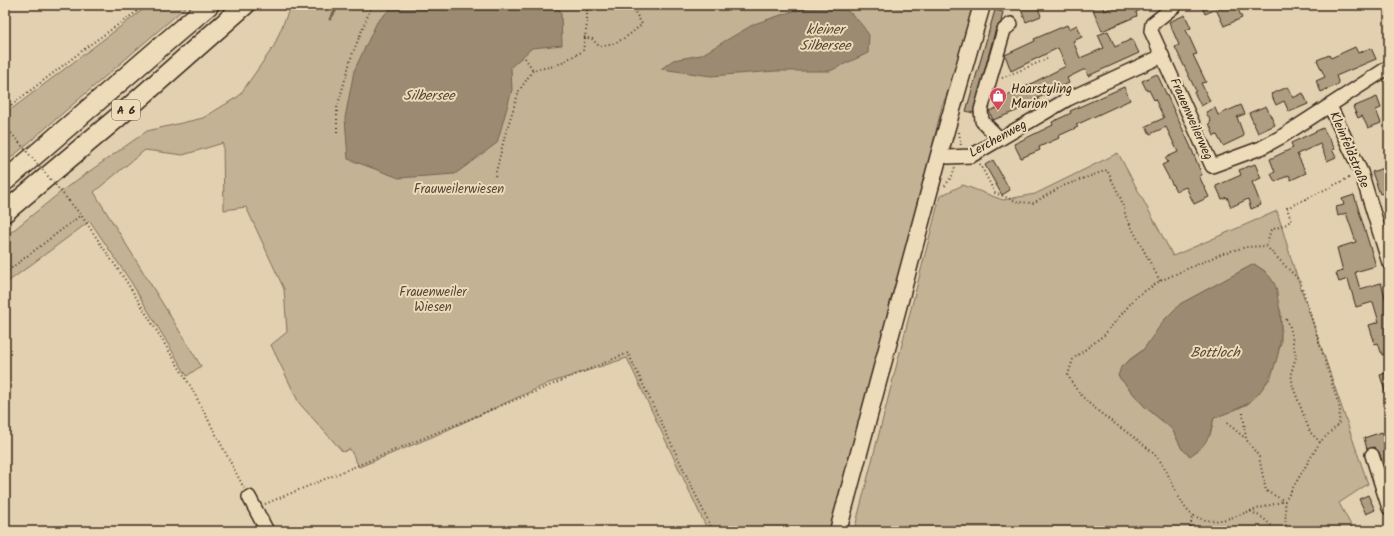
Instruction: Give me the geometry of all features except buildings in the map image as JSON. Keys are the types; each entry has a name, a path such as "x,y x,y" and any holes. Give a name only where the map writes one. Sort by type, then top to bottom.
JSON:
{"highway":[{"name":"A 6","path":"5,181 209,5"},
{"name":"A 6","path":"5,212 111,123 245,5"}],"main road":[{"path":"838,531 939,155 982,5"}],"street":[{"name":"Frauenweilerweg","path":"1176,5 1152,24 1151,31 1212,166 1261,148 1281,137 1389,67"},
{"path":"1000,139 982,121 981,110 1004,30 1011,24"},
{"name":"Lerchenweg","path":"939,155 948,158 971,156 1068,98 1162,56"},
{"name":"Kleinfeldstraße","path":"1330,106 1361,172 1389,263"},
{"path":"1372,455 1389,508"},
{"path":"252,503 267,531"}],"path":[{"path":"5,110 27,92 146,5"},
{"path":"337,132 337,108 352,56 372,5"},
{"path":"495,176 519,91 533,70 555,66 583,51 587,24 586,5"},
{"path":"584,37 592,39 599,46 606,46 631,34 642,24 631,5"},
{"path":"525,58 533,70"},
{"path":"988,84 1047,58"},
{"path":"5,126 81,215 128,284 191,387 252,503 628,353 713,531"},
{"path":"971,156 980,163 996,193 1018,202 1033,203 1063,186 1107,170 1121,199 1126,217 1160,281"},
{"path":"1266,246 1271,230 1287,224 1291,220 1287,208 1361,172"},
{"path":"5,273 81,215"},
{"path":"1285,501 1215,522 1192,515 1179,496 1158,458 1085,400 1073,386 1068,375 1073,359 1104,335 1136,297 1160,281 1223,253 1246,247 1266,246 1300,281 1340,409 1339,424 1320,442 1285,501 1286,531"},
{"path":"1286,320 1290,327 1296,356 1291,373 1293,387 1310,432 1320,442"},
{"path":"1243,413 1246,439"},
{"path":"1227,423 1246,439 1259,457 1266,491 1285,501"},
{"path":"1250,511 1263,518 1277,531"},
{"path":"1190,531 1192,515"}],"green space":[{"path":"149,5 188,5 5,163 5,114"},
{"name":"Frauweilerwiesen","path":"291,5 973,6 954,77 942,106 919,202 831,531 708,531 627,358 549,383 432,437 359,467 350,449 343,452 299,403 271,345 287,332 284,289 246,207 224,210 223,143 183,155 145,150 94,192 201,366 187,376 131,282 90,221 5,284 5,237 67,187 147,131 203,118 239,96 274,46"},
{"path":"1118,153 1173,256 1277,211 1293,265 1368,484 1339,503 1353,529 1349,531 854,531 940,196 963,185 1003,200 1035,194","holes":["1254,264 1265,271 1281,312 1281,343 1271,378 1248,404 1214,418 1210,436 1182,449 1172,429 1145,407 1118,376 1130,359 1143,350 1180,304"]}],"water":[{"name":"Silbersee","path":"394,5 557,5 561,14 562,45 532,48 511,67 512,90 497,143 455,174 399,178 348,159 345,118 354,71 377,22"},
{"name":"kleiner Silbersee","path":"828,5 841,8 852,14 857,19 869,35 868,53 830,71 776,71 711,76 661,69 673,60 701,55 754,24 796,10"},
{"name":"Bottloch","path":"1254,264 1268,274 1276,289 1280,312 1281,337 1276,361 1266,383 1255,398 1232,411 1214,418 1211,431 1204,444 1190,456 1182,449 1172,429 1145,407 1118,376 1121,367 1143,350 1164,320 1180,304"}],"waterway":[{"path":"330,19 339,5"}],"place":[{"name":"Haarstyling Marion","path":"998,111"}],"park label":[{"name":"Frauenweiler Wiesen","path":"433,300"}]}
